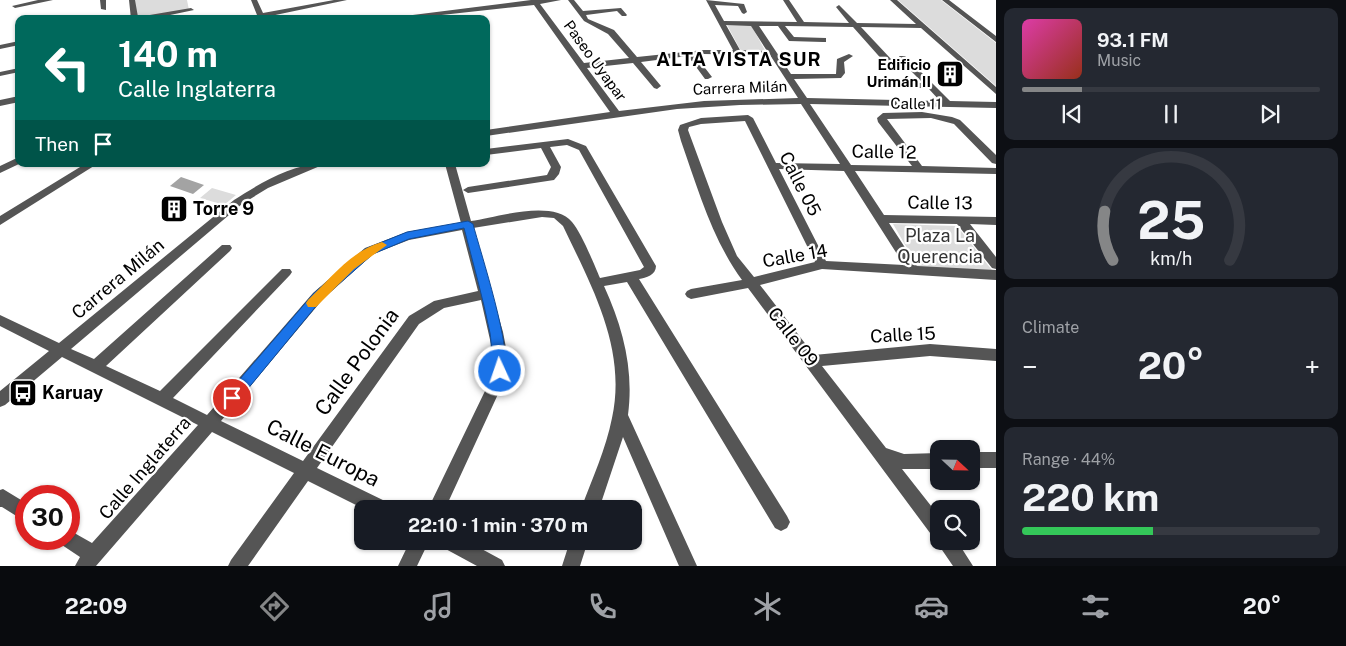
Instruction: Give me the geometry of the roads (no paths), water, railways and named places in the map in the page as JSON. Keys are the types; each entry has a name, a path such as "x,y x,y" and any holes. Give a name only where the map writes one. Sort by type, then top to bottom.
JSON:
{"street":[{"path":"15,3 50,0"},
{"path":"103,0 104,9"},
{"path":"132,0 135,15"},
{"path":"189,0 193,15"},
{"path":"254,0 262,15"},
{"path":"266,15 313,3 344,0"},
{"path":"418,15 558,0"},
{"path":"571,0 592,24 611,32 657,86"},
{"path":"786,0 802,24"},
{"path":"893,0 996,90"},
{"path":"945,0 996,40"},
{"name":"Paseo Uyapar","path":"535,1 617,115"},
{"path":"710,1 739,4 742,5 744,12"},
{"path":"710,1 738,53"},
{"path":"839,7 884,56 898,57 948,104"},
{"path":"581,13 619,9 624,15"},
{"path":"160,15 191,10"},
{"path":"722,23 923,26"},
{"path":"754,24 913,269"},
{"path":"780,24 792,39 822,40"},
{"path":"0,47 15,44"},
{"path":"582,66 690,54 772,54"},
{"path":"690,54 708,77"},
{"path":"788,77 838,76 841,73 840,61 849,56"},
{"path":"0,74 15,71"},
{"path":"873,85 930,86"},
{"path":"0,103 15,100"},
{"name":"Carrera Milán","path":"490,132 704,104 803,102 996,106"},
{"name":"Calle 11","path":"919,169 883,122 882,118 886,115 940,116 949,118 957,122 996,161"},
{"name":"Calle 09","path":"748,118 701,121 685,125 683,130 723,241 732,258 930,519"},
{"name":"Calle 05","path":"748,118 822,265"},
{"path":"490,151 568,142 583,148 650,263 647,272 596,283 611,317 620,348 624,375 620,416 593,500"},
{"path":"468,190 550,178 554,174 556,167 544,144"},
{"path":"0,170 15,162"},
{"name":"Calle 12","path":"772,166 996,171"},
{"path":"0,221 87,167"},
{"name":"Carrera Milán","path":"0,400 238,202 264,186 309,167"},
{"path":"440,500 492,392 500,371 500,352 496,332 451,167"},
{"name":"Calle Inglaterra","path":"89,560 210,423 318,296 369,251 407,236 468,224 542,213 557,215 568,224 596,283"},
{"name":"Calle 13","path":"882,219 996,221"},
{"path":"961,221 996,265"},
{"path":"96,366 226,248"},
{"name":"Calle 14","path":"691,294 822,265 996,275"},
{"path":"162,399 286,272"},
{"path":"630,276 781,522"},
{"name":"Calle Polonia","path":"238,566 414,320 426,308 443,302 485,295"},
{"name":"Calle Europa","path":"0,320 365,500"},
{"name":"Calle 15","path":"811,361 930,350 996,355"},
{"path":"620,416 688,566"},
{"path":"882,454 894,460 904,462 930,461"},
{"path":"980,460 996,460"},
{"path":"1,497 15,506"},
{"path":"79,550 89,560"},
{"path":"407,566 415,550"},
{"path":"465,550 496,566"},
{"path":"571,566 576,550"},
{"path":"952,550 964,566"}],"place":[{"name":"Edificio Urimán II","path":"950,74"},
{"name":"Torre 9","path":"174,209"},
{"name":"Karuay","path":"23,393"}],"district":[{"name":"ALTA VISTA SUR","path":"739,59"}],"park label":[{"name":"Plaza La Querencia","path":"940,246"}]}
